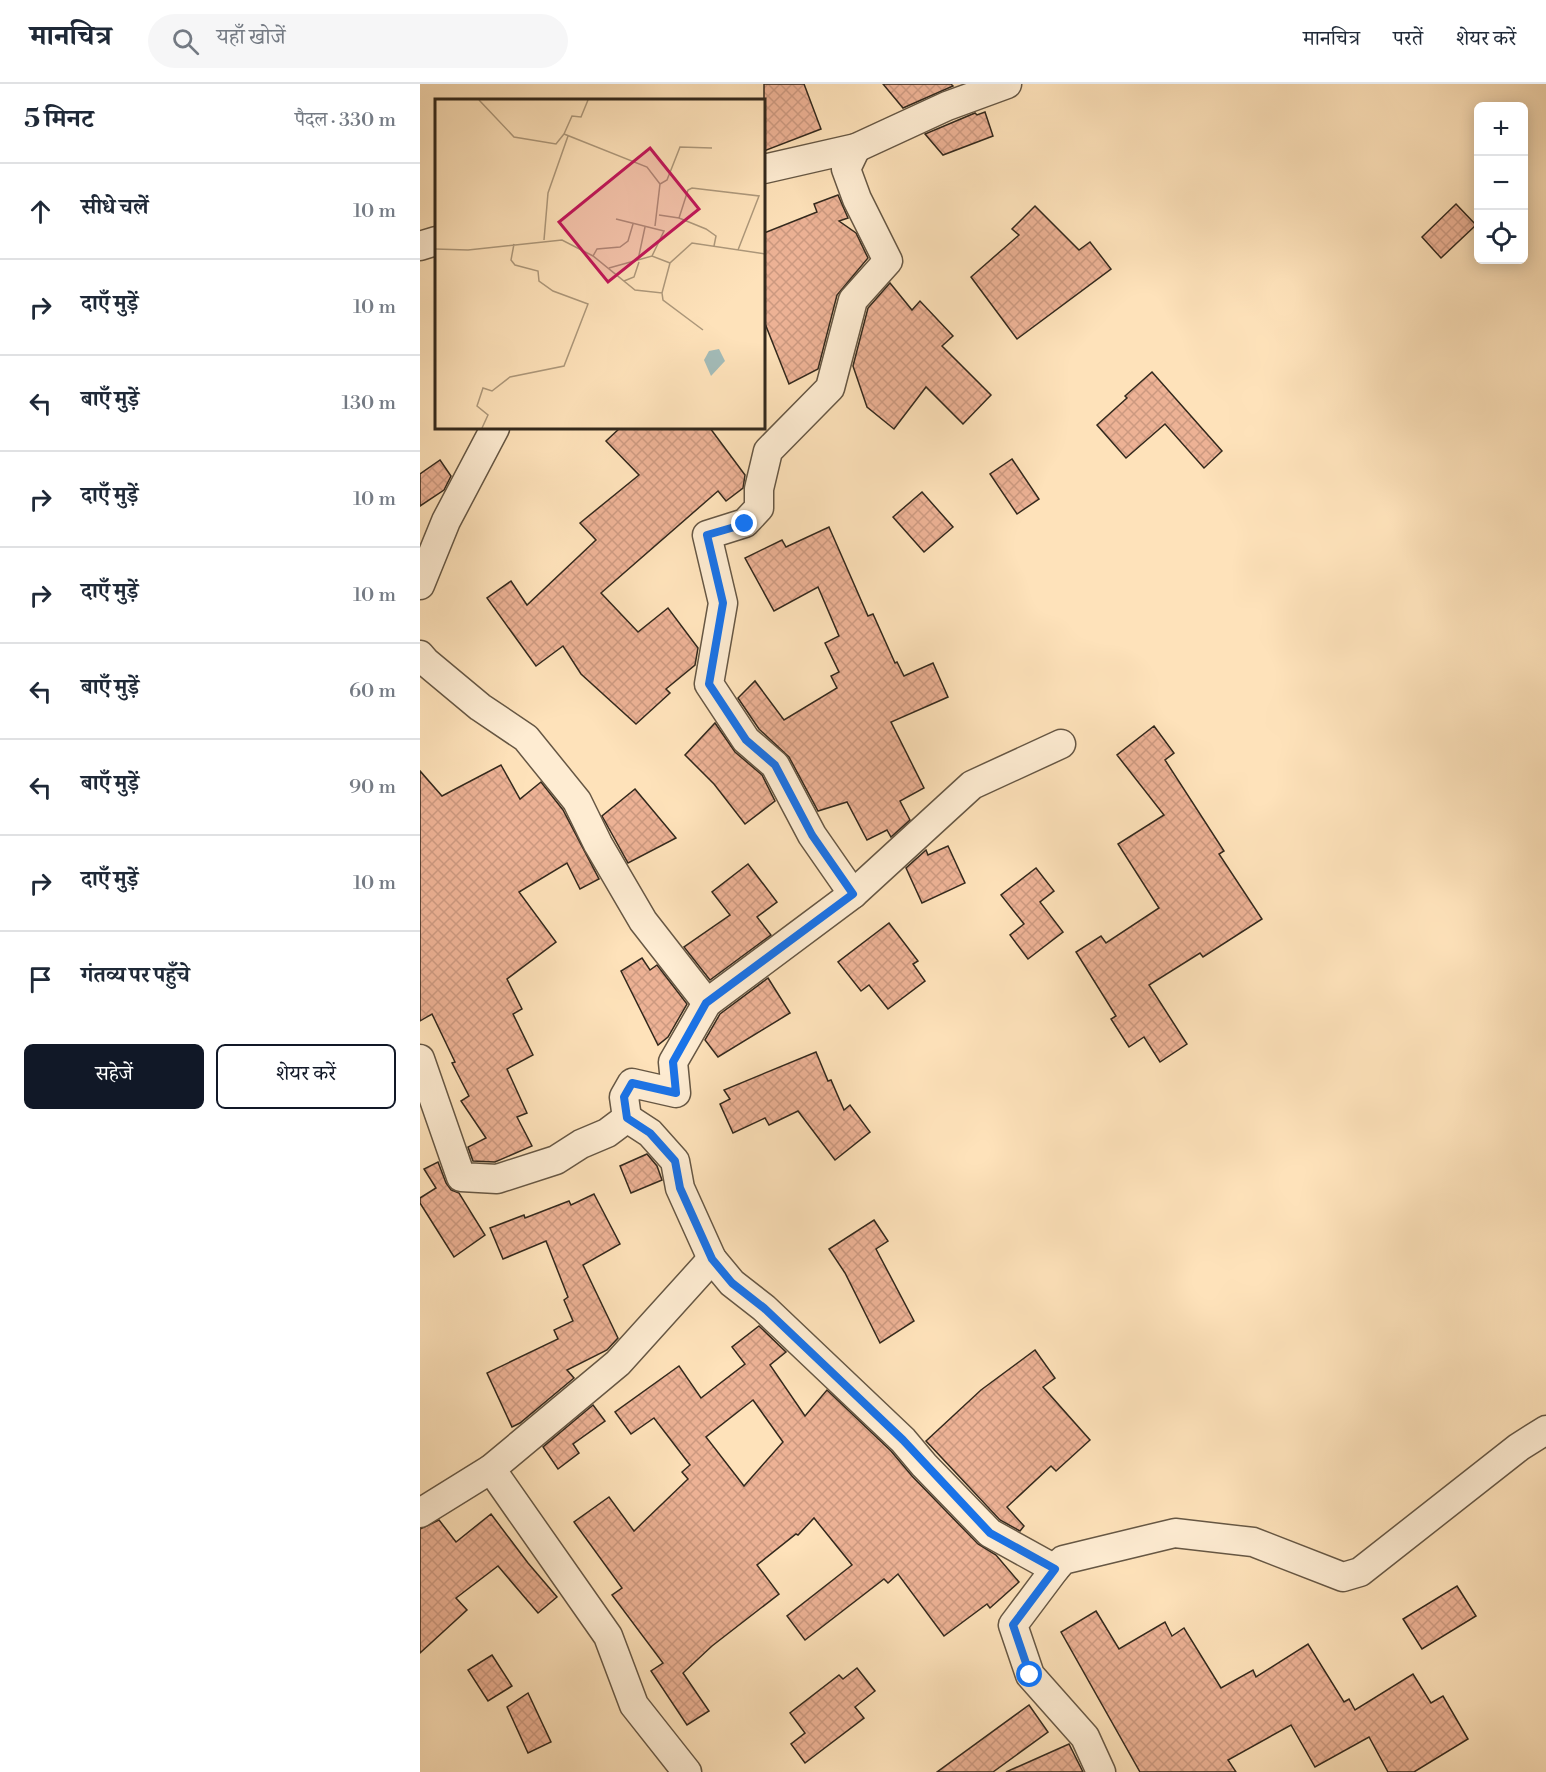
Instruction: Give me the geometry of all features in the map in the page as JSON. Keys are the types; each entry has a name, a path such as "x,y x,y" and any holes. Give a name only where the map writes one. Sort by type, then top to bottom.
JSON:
{"street":[{"path":"765,169 856,148 947,106 1006,84"},
{"path":"853,894 812,835 775,765 746,740 709,684 723,603 707,535 745,524 759,508 759,489 768,451 830,388 853,300 888,261 857,199 846,169 856,148"},
{"path":"420,246 435,241"},
{"path":"420,585 446,521 494,429"},
{"path":"420,655 480,707 526,738 577,801 598,844 643,921 706,1003"},
{"path":"1055,1569 990,1533 903,1440 773,1316 732,1283 712,1259 680,1188 675,1161 650,1133 627,1118 624,1097 632,1083 676,1093 673,1062 706,1003 853,894 972,785 1061,744"},
{"path":"420,1059 461,1177 497,1179 556,1160 581,1144 607,1132 627,1118"},
{"path":"420,1513 491,1470 618,1363 712,1259"},
{"path":"1101,1772 1085,1737 1030,1675 1013,1625 1063,1560 1175,1533 1253,1542 1343,1577 1360,1572 1519,1447 1546,1430"},
{"path":"491,1470 608,1636 634,1705 687,1772"}],"building":[{"path":"764,84 804,84 821,129 765,151"},
{"path":"883,84 951,84 953,86 903,108"},
{"path":"985,112 993,136 943,155 925,134 975,113 977,115"},
{"path":"838,195 848,218 839,221 856,233 868,258 837,295 818,369 789,384 765,324 765,233 817,212 814,204"},
{"path":"1456,204 1474,223 1474,227 1441,258 1422,237"},
{"path":"1035,206 1079,250 1090,242 1111,269 1017,339 971,277 1019,235 1012,229"},
{"path":"890,283 912,310 920,301 953,336 942,346 991,395 963,424 926,387 894,429 867,407 853,366 868,308"},
{"path":"1152,372 1222,451 1204,468 1165,424 1126,458 1097,425"},
{"path":"619,429 711,429 745,475 743,488 726,501 718,491 601,593 638,632 668,608 698,648 695,665 666,689 670,693 636,724 581,674 563,646 536,666 487,598 511,581 527,605 596,540 580,523 639,475 606,441"},
{"path":"1012,459 1039,499 1017,514 990,474"},
{"path":"440,460 451,476 444,490 420,506 420,474"},
{"path":"922,492 953,527 924,552 893,517"},
{"path":"829,527 868,616 873,614 895,663 897,662 904,676 933,663 948,697 891,722 924,788 900,801 910,820 891,837 887,830 867,840 847,802 818,811 789,757 759,729 738,698 755,681 784,720 837,688 831,676 839,672 825,643 839,636 818,587 774,611 745,558 782,540 786,547"},
{"path":"715,723 735,752 762,775 775,801 745,824 714,784 685,755"},
{"path":"1154,726 1174,753 1165,760 1224,851 1219,854 1262,919 1203,957 1200,953 1149,985 1187,1044 1160,1062 1144,1037 1129,1047 1111,1019 1116,1016 1076,952 1101,936 1106,943 1159,908 1118,844 1164,815 1117,755"},
{"path":"501,765 520,799 541,782 563,810 599,879 580,889 567,863 519,892 556,942 507,979 522,1009 513,1014 533,1055 507,1069 527,1113 517,1117 532,1146 495,1162 473,1161 468,1147 486,1138 461,1101 469,1096 452,1063 455,1062 432,1014 420,1021 420,771 442,796"},
{"path":"635,789 676,838 628,863 602,816"},
{"path":"948,846 965,883 922,903 906,868 926,850 928,855"},
{"path":"748,864 777,902 757,917 771,935 710,980 684,947 730,915 712,892"},
{"path":"1036,868 1054,891 1040,902 1063,932 1028,959 1010,935 1024,924 1001,895"},
{"path":"889,923 918,961 913,964 925,981 888,1009 869,985 861,991 838,962"},
{"path":"642,958 650,970 657,965 687,1004 668,1037 658,1045 621,971"},
{"path":"768,978 790,1013 718,1057 705,1040 720,1014"},
{"path":"816,1052 828,1081 831,1080 844,1110 850,1105 870,1132 835,1160 798,1111 769,1125 765,1118 733,1133 720,1104 730,1099 724,1090"},
{"path":"647,1154 657,1166 662,1180 631,1193 620,1166"},
{"path":"438,1162 446,1183 451,1190 459,1193 485,1235 454,1257 420,1203 420,1198 436,1188 424,1169"},
{"path":"594,1194 620,1244 583,1265 618,1338 607,1350 567,1370 574,1378 520,1423 512,1427 487,1373 558,1339 554,1330 573,1321 564,1300 568,1297 546,1241 503,1259 490,1228 524,1215 525,1218 569,1201 571,1205"},
{"path":"874,1220 888,1241 876,1249 914,1321 880,1343 845,1273 829,1249"},
{"path":"759,1326 786,1352 770,1365 805,1416 827,1390 891,1451 978,1544 996,1555 1019,1582 990,1608 987,1604 944,1636 898,1574 888,1583 884,1579 805,1640 787,1616 852,1565 814,1518 798,1535 796,1534 757,1565 779,1594 712,1646 683,1673 709,1711 687,1725 651,1671 663,1663 612,1595 622,1588 574,1522 609,1497 634,1531 688,1479 682,1472 690,1465 654,1418 631,1434 615,1412 679,1366 701,1398 745,1364 732,1347","holes":["753,1400 783,1442 744,1486 706,1437"]},
{"path":"1035,1350 1055,1378 1043,1387 1090,1440 1056,1471 1051,1466 1007,1507 1024,1526 1020,1531 1000,1520 926,1441 981,1390"},
{"path":"593,1405 605,1421 573,1444 579,1453 558,1469 543,1447"},
{"path":"491,1514 557,1597 538,1613 498,1566 456,1598 467,1610 420,1653 420,1529 439,1520 456,1542"},
{"path":"1457,1586 1476,1616 1422,1649 1403,1619"},
{"path":"1096,1611 1119,1649 1165,1622 1172,1636 1184,1628 1221,1688 1253,1670 1256,1677 1308,1644 1344,1702 1349,1699 1355,1710 1413,1674 1431,1703 1443,1696 1468,1739 1414,1772 1388,1772 1369,1737 1315,1767 1291,1725 1228,1760 1236,1772 1140,1772 1061,1632"},
{"path":"492,1655 512,1686 488,1701 468,1670"},
{"path":"857,1668 875,1691 855,1707 864,1718 805,1763 791,1744 805,1733 790,1713 839,1675 843,1679"},
{"path":"528,1693 551,1742 528,1753 507,1707"},
{"path":"1029,1705 1048,1732 993,1772 937,1772"},
{"path":"1069,1744 1083,1772 1006,1772"}],"route":[{"path":"745,524 707,535 723,603 709,684 746,740 775,765 812,835 853,894 706,1003 673,1062 676,1093 632,1083 624,1097 627,1118 650,1133 675,1161 680,1188 712,1259 732,1283 764,1308 833,1372 903,1440 990,1533 1055,1569 1013,1625 1030,1675"}]}
